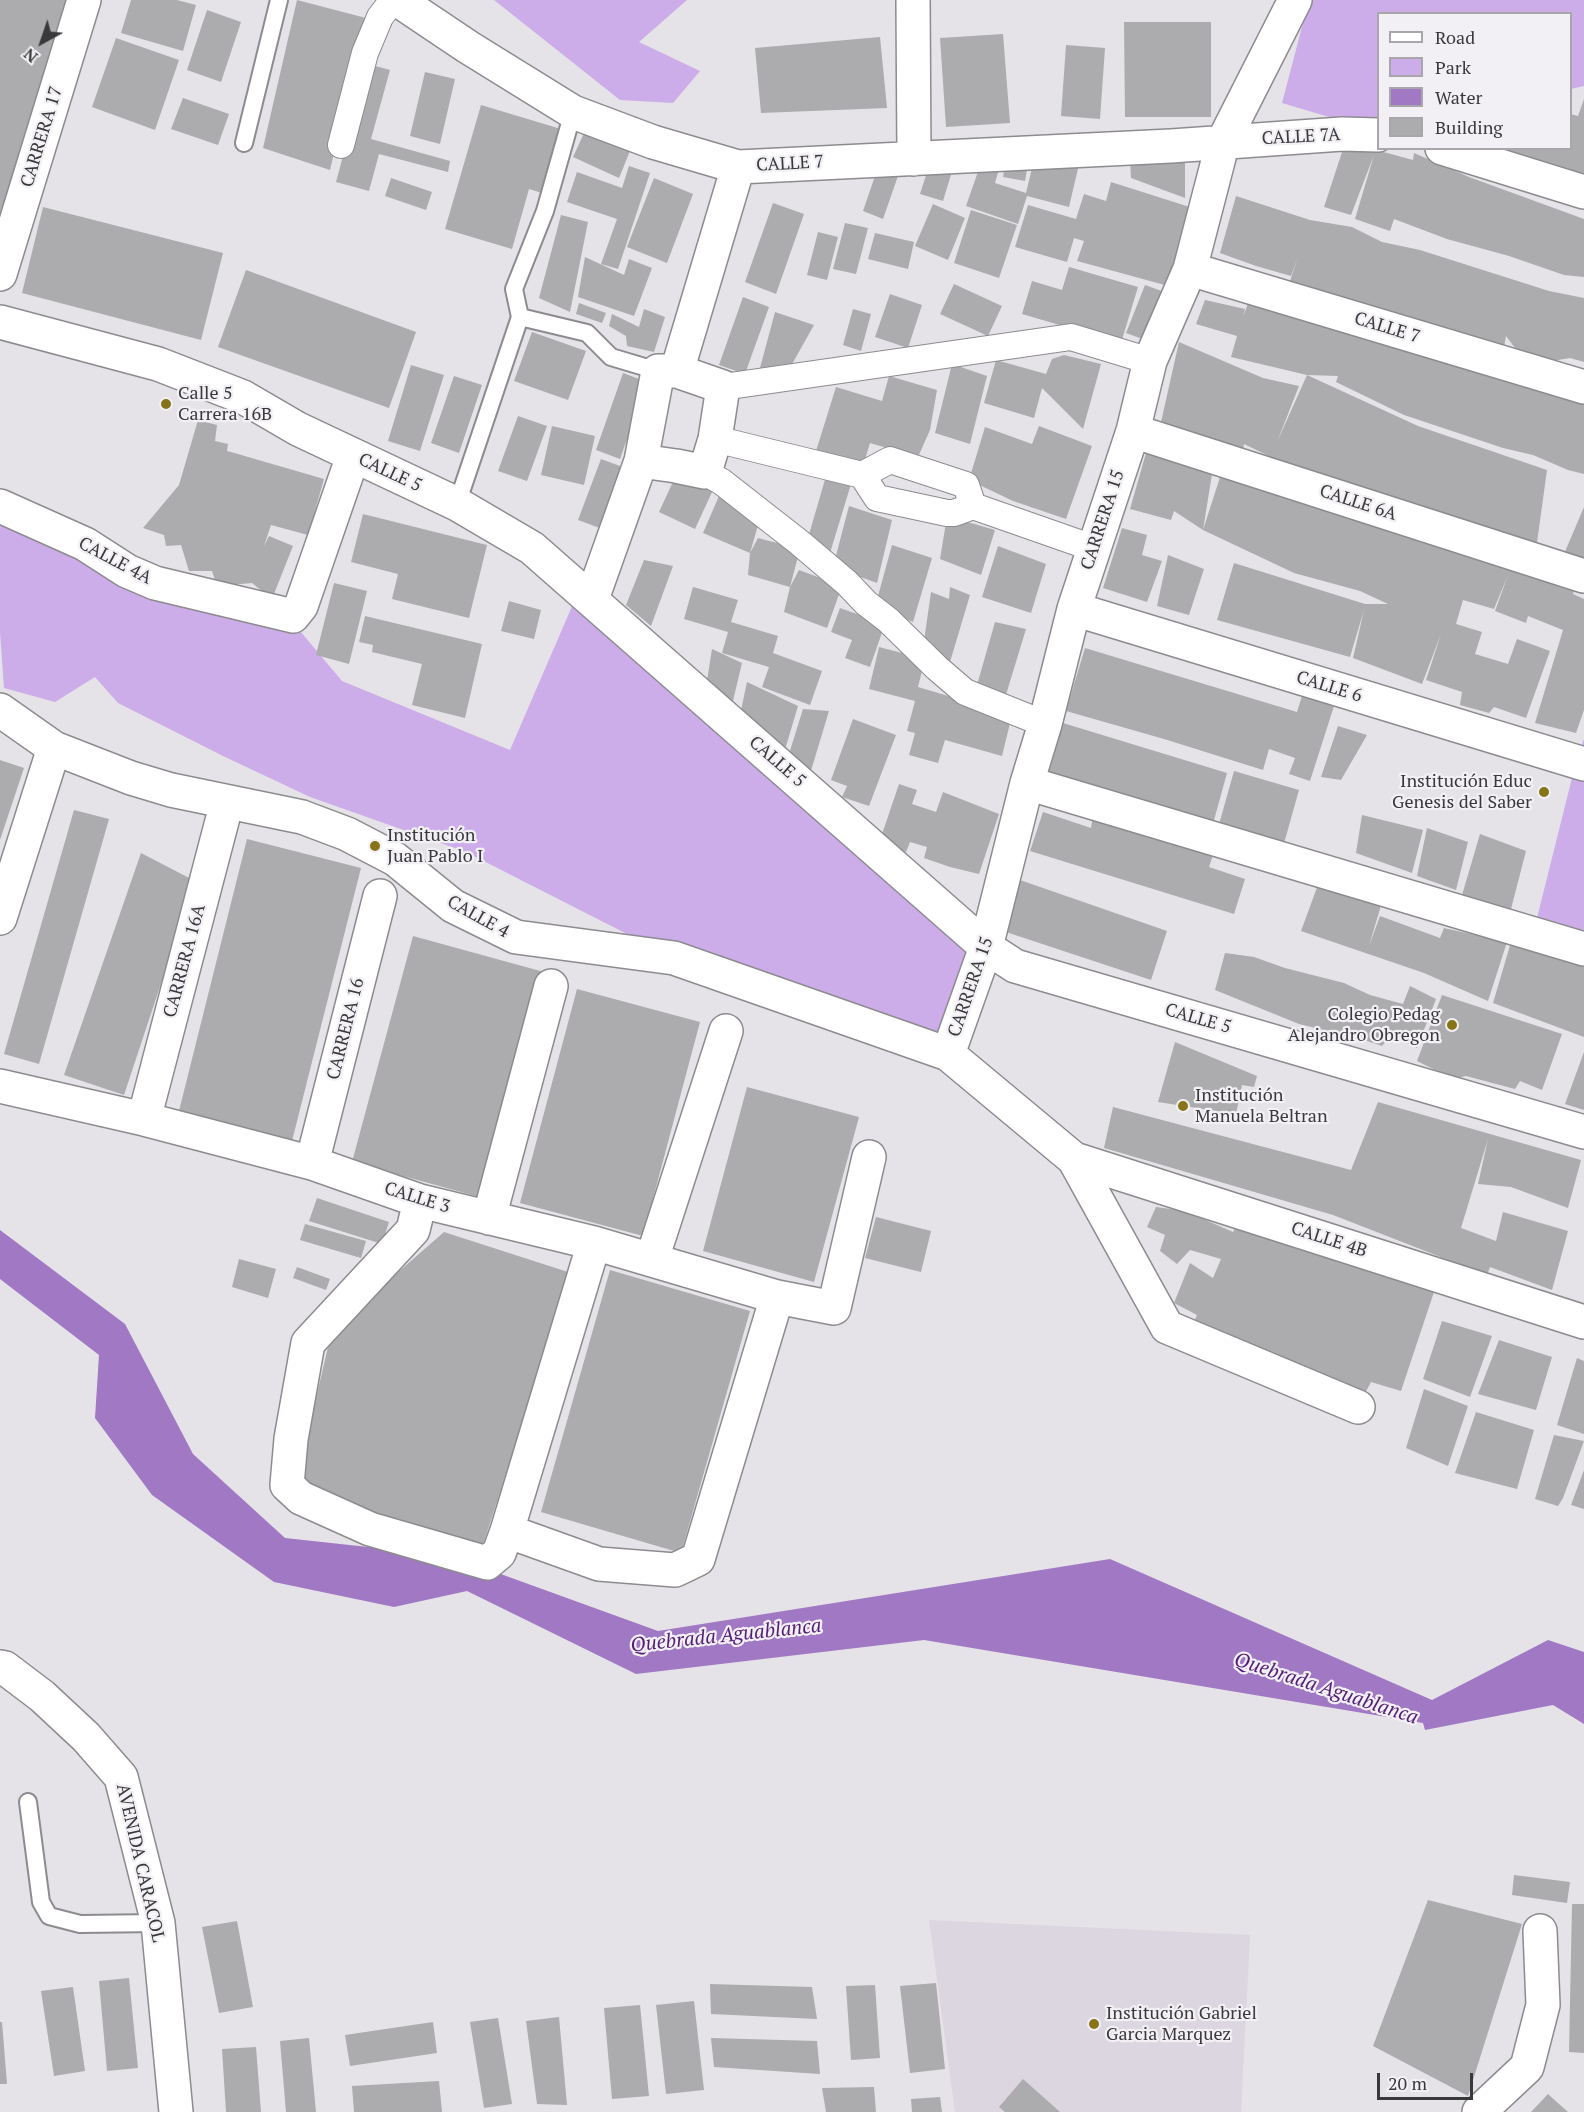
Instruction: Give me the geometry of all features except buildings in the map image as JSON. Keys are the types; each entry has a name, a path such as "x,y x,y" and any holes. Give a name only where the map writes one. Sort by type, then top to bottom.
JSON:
{"street":[{"name":"CARRERA 17","path":"0,274 84,0"},
{"path":"341,145 365,53 380,17 393,0"},
{"name":"CALLE 7","path":"398,0 468,47 573,112 653,142 738,167 1223,142"},
{"path":"913,0 914,159"},
{"name":"CARRERA 15","path":"948,1054 986,947 1074,609 1133,431 1150,361 1190,269 1223,142 1295,0"},
{"name":"CALLE 7A","path":"1223,142 1342,134 1377,135"},
{"path":"1448,150 1584,192"},
{"path":"592,599 641,461 668,371 738,167"},
{"name":"CALLE 7","path":"1190,269 1584,387"},
{"name":"CALLE 5","path":"0,322 158,364 243,397 298,429 457,504 532,548 986,947 1015,966 1584,1132"},
{"path":"668,371 723,387 1071,337 1150,361"},
{"path":"705,472 715,440 723,387"},
{"name":"CALLE 6A","path":"1133,431 1584,576"},
{"path":"715,440 862,475 890,460 966,485 973,506"},
{"name":"CALLE 4A","path":"0,506 85,544 127,571 155,583 293,616 301,606 354,456"},
{"path":"641,461 705,472 722,482 847,583 965,692 1045,724"},
{"path":"862,475 877,498 954,513 973,506 1093,548"},
{"name":"CALLE 6","path":"1074,609 1584,764"},
{"name":"CALLE 4","path":"0,710 54,748 131,778 171,790 302,817 347,834 394,859 453,906 516,938 674,958 948,1054"},
{"path":"0,918 54,748"},
{"path":"1027,783 1584,949"},
{"name":"CARRERA 16A","path":"144,1119 227,802"},
{"name":"CARRERA 16","path":"312,1163 380,896"},
{"path":"489,1218 551,986"},
{"path":"652,1259 726,1031"},
{"path":"948,1054 1074,1159 1167,1327 1358,1407"},
{"name":"CALLE 3","path":"0,1086 144,1119 312,1163 420,1201 594,1243 777,1297 834,1308 869,1157"},
{"name":"CALLE 4B","path":"1074,1159 1582,1313"},
{"path":"420,1201 413,1230 308,1342 291,1439 287,1485 301,1498 370,1529 487,1563 499,1553 507,1531 594,1243"},
{"path":"507,1531 599,1564 675,1570 698,1559 777,1297"},
{"name":"AVENIDA CARACOL","path":"0,1667 5,1668 42,1696 86,1737 121,1777 158,1923 176,2112"},
{"path":"1479,2112 1527,2067 1543,2005 1540,1931"}],"lane":[{"path":"244,143 279,0"},
{"path":"457,504 520,317 514,289 545,211 573,112"},
{"path":"520,317 587,333 611,357 668,371"},
{"path":"28,1802 41,1902 50,1916 80,1924 158,1923"}],"shaded area":[{"name":"Institución Gabriel Garcia Marquez","path":"929,1920 1250,1935 1241,2112 955,2112"}],"green space":[{"path":"494,0 687,0 639,42 700,71 673,103 620,100"},
{"path":"1309,0 1584,0 1584,86 1572,89 1572,12 1377,12 1377,127 1356,125 1282,103"},
{"path":"0,509 295,625 342,681 510,750 573,604 976,947 947,1052 674,958 466,852 310,797 223,756 118,703 95,677 55,702 4,688 0,632"},
{"path":"1584,739 1584,949 1533,934 1576,762"}],"water":[{"name":"Quebrada Aguablanca","path":"0,1230 125,1324 193,1454 285,1538 451,1556 658,1631 1110,1559 1432,1700 1548,1640 1584,1652 1584,1724 1553,1705 1425,1730 1423,1723 924,1640 636,1674 467,1591 394,1607 274,1582 152,1495 95,1418 99,1355 0,1279"}],"place":[{"name":"Calle 5 Carrera 16B","path":"166,404"},
{"name":"Institución Educ Genesis del Saber","path":"1544,792"},
{"name":"Institución Juan Pablo I","path":"375,846"},
{"name":"Colegio Pedag Alejandro Obregon","path":"1452,1025"},
{"name":"Institución Manuela Beltran","path":"1183,1106"},
{"name":"Institución Gabriel Garcia Marquez","path":"1094,2024"}]}
